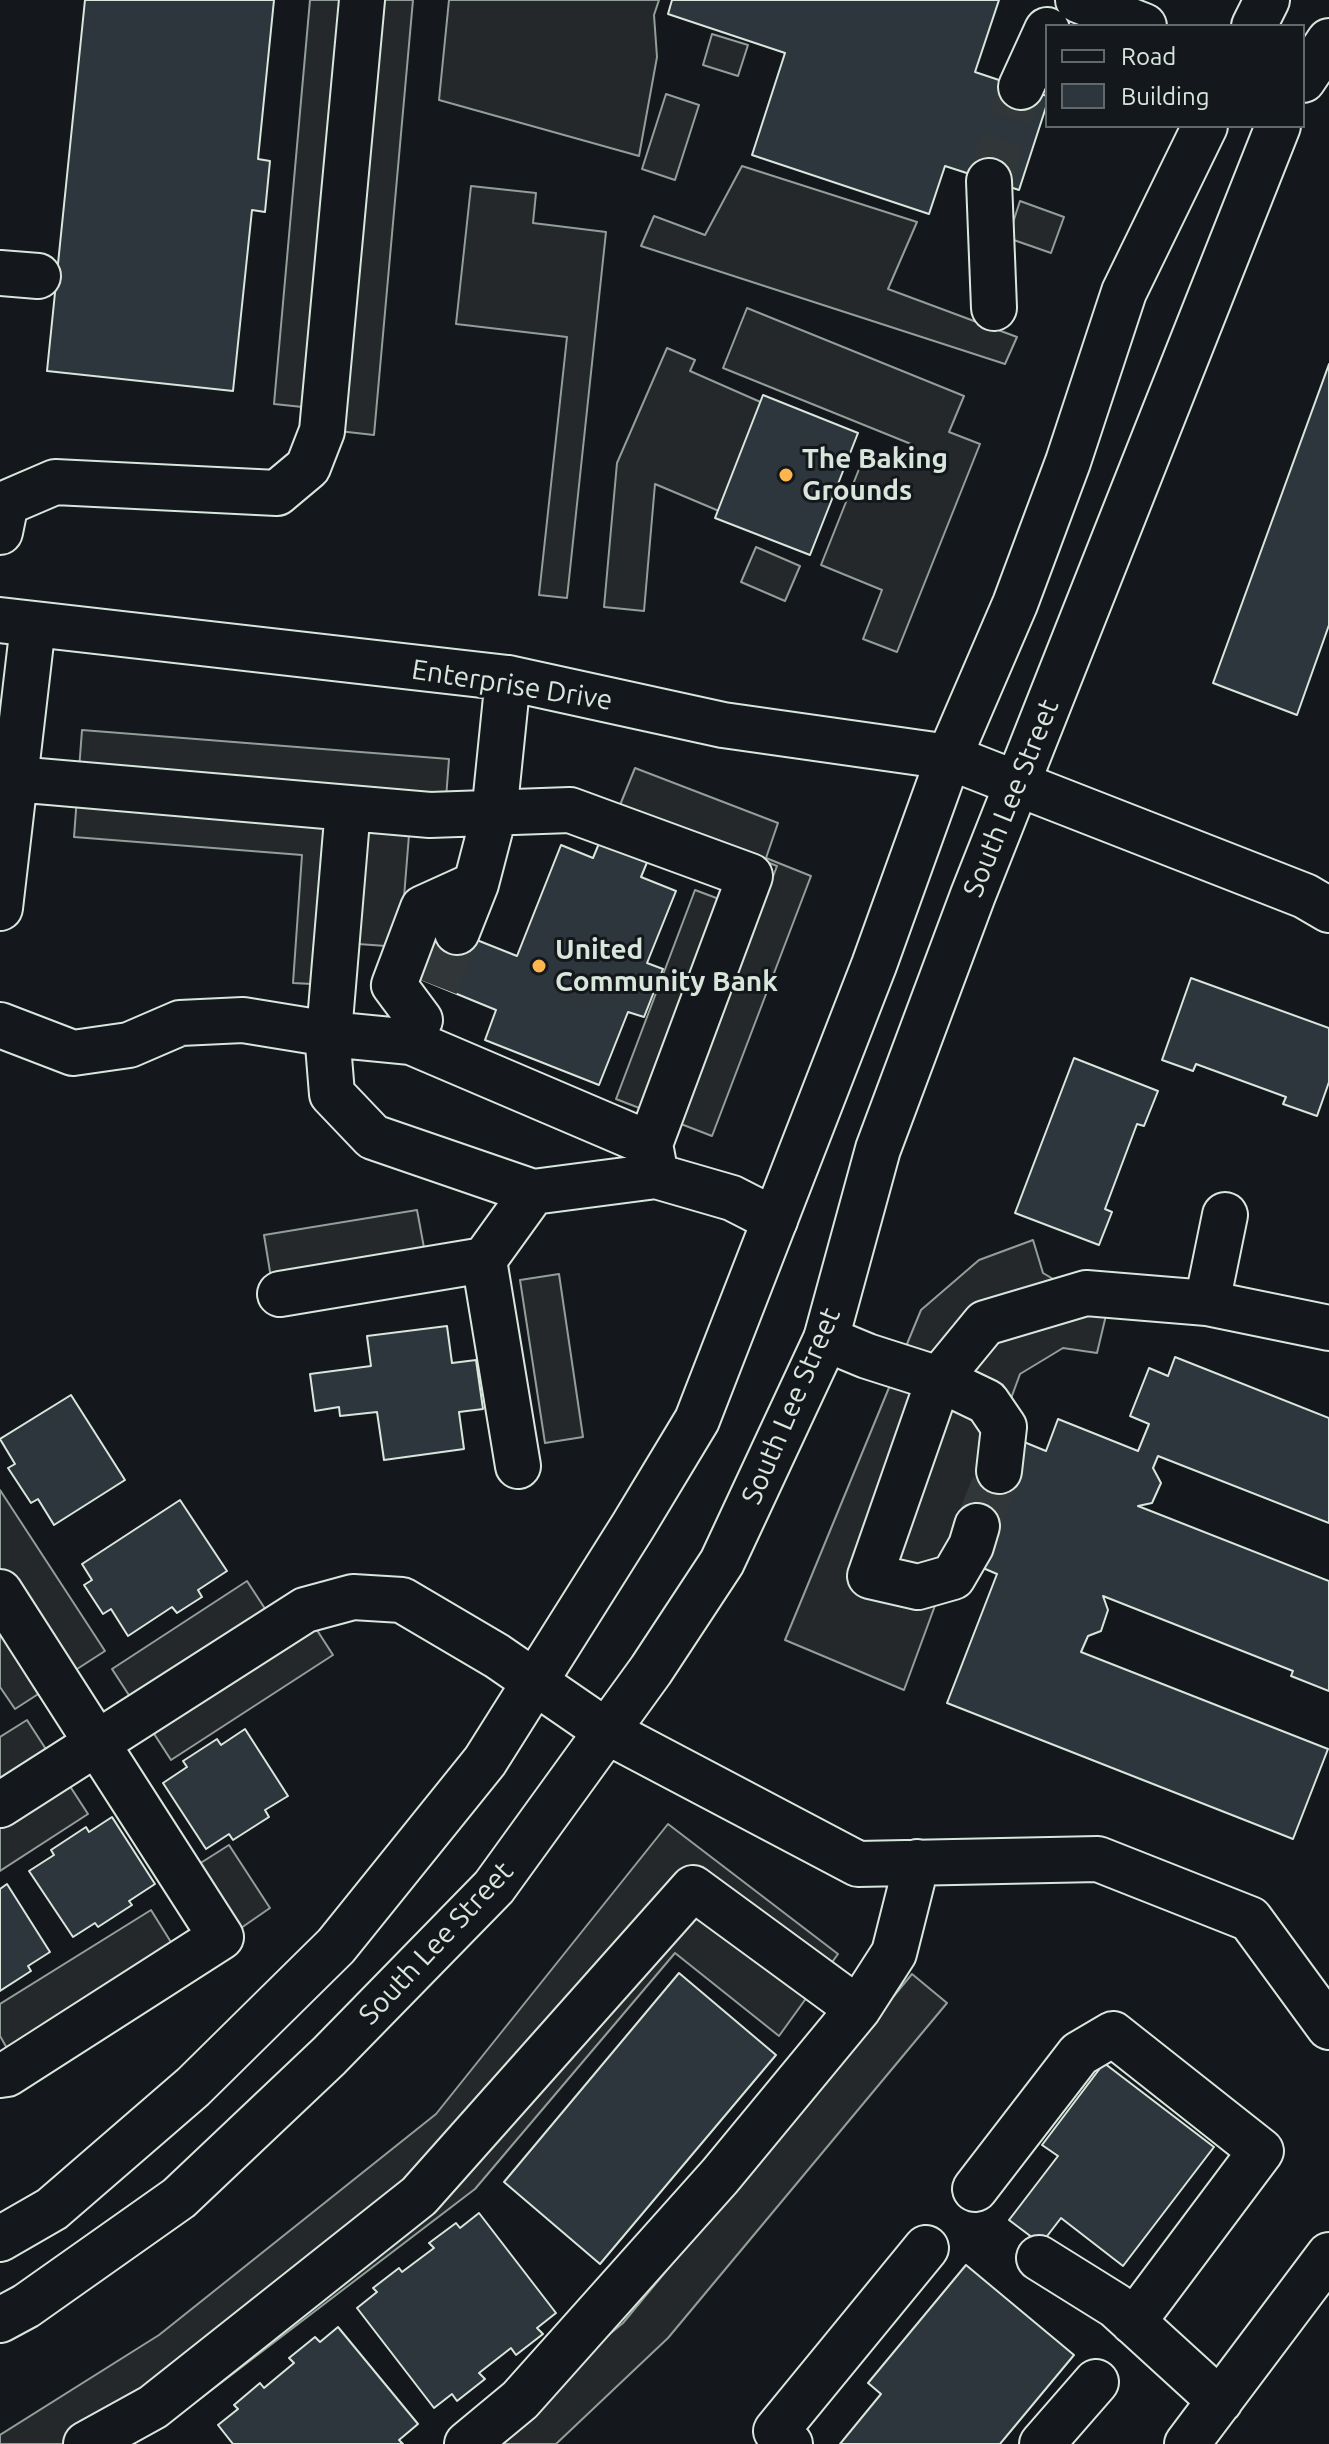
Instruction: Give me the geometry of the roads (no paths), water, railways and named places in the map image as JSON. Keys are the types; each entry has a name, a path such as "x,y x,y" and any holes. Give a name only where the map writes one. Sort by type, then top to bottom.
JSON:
{"main road":[{"path":"2,512 55,482 277,493 308,467 322,431 362,0"},
{"path":"1050,24 1061,0"},
{"path":"1078,0 1139,24"},
{"path":"1255,24 1267,0"},
{"path":"1021,87 1045,35"},
{"path":"1305,77 1329,41"},
{"path":"0,2239 52,2209 193,2087 336,1946 485,1761 697,1420 874,965 949,757 1015,604 1068,462 1124,292 1204,128"},
{"name":"South Lee Street","path":"0,2320 26,2306 179,2198 329,2056 494,1887 722,1562 826,1339 878,1149 1016,785 1277,128"},
{"path":"989,181 994,308"},
{"path":"0,908 15,779 16,623"},
{"name":"Enterprise Drive","path":"16,623 508,678 723,725 949,757 1305,896 1329,910"},
{"path":"457,932 476,884 494,815 508,678"},
{"path":"15,779 430,815 570,810 750,876 653,1160"},
{"path":"348,808 328,1045 332,1094 373,1137 533,1192 653,1160"},
{"path":"476,884 423,908 394,985 422,1016 653,1160 775,1220"},
{"path":"0,1025 73,1053 129,1045 180,1023 243,1020 329,1034 422,1016"},
{"path":"280,1294 484,1260 533,1192"},
{"path":"1207,1303 1225,1215"},
{"path":"484,1260 518,1466"},
{"path":"977,1526 971,1546 953,1577 918,1587 870,1576 939,1379 985,1323 1086,1293 1207,1303 1329,1328"},
{"path":"826,1339 939,1379 987,1402 1004,1427 999,1471"},
{"path":"0,1592 221,1937 7,2074 0,2075"},
{"path":"0,1805 305,1610 353,1597 402,1600 497,1656 606,1731 858,1864 1098,1859 1250,1919 1329,2027"},
{"path":"467,2444 520,2400 720,2176 858,2009 894,1953 917,1862"},
{"path":"86,2444 153,2407 419,2196 693,1888 858,2009"},
{"path":"975,2189 1079,2054 1113,2034 1261,2151 1133,2322"},
{"path":"790,2444 776,2431 926,2248"},
{"path":"1039,2258 1116,2306 1220,2401"},
{"path":"1187,2444 1327,2260"},
{"path":"1042,2444 1096,2382"}],"tunnel":[{"path":"989,181 1021,87"},
{"path":"436,986 457,932"},
{"path":"977,1526 999,1471"}],"place":[{"name":"The Baking Grounds","path":"786,475"},
{"name":"United Community Bank","path":"539,966"}]}
